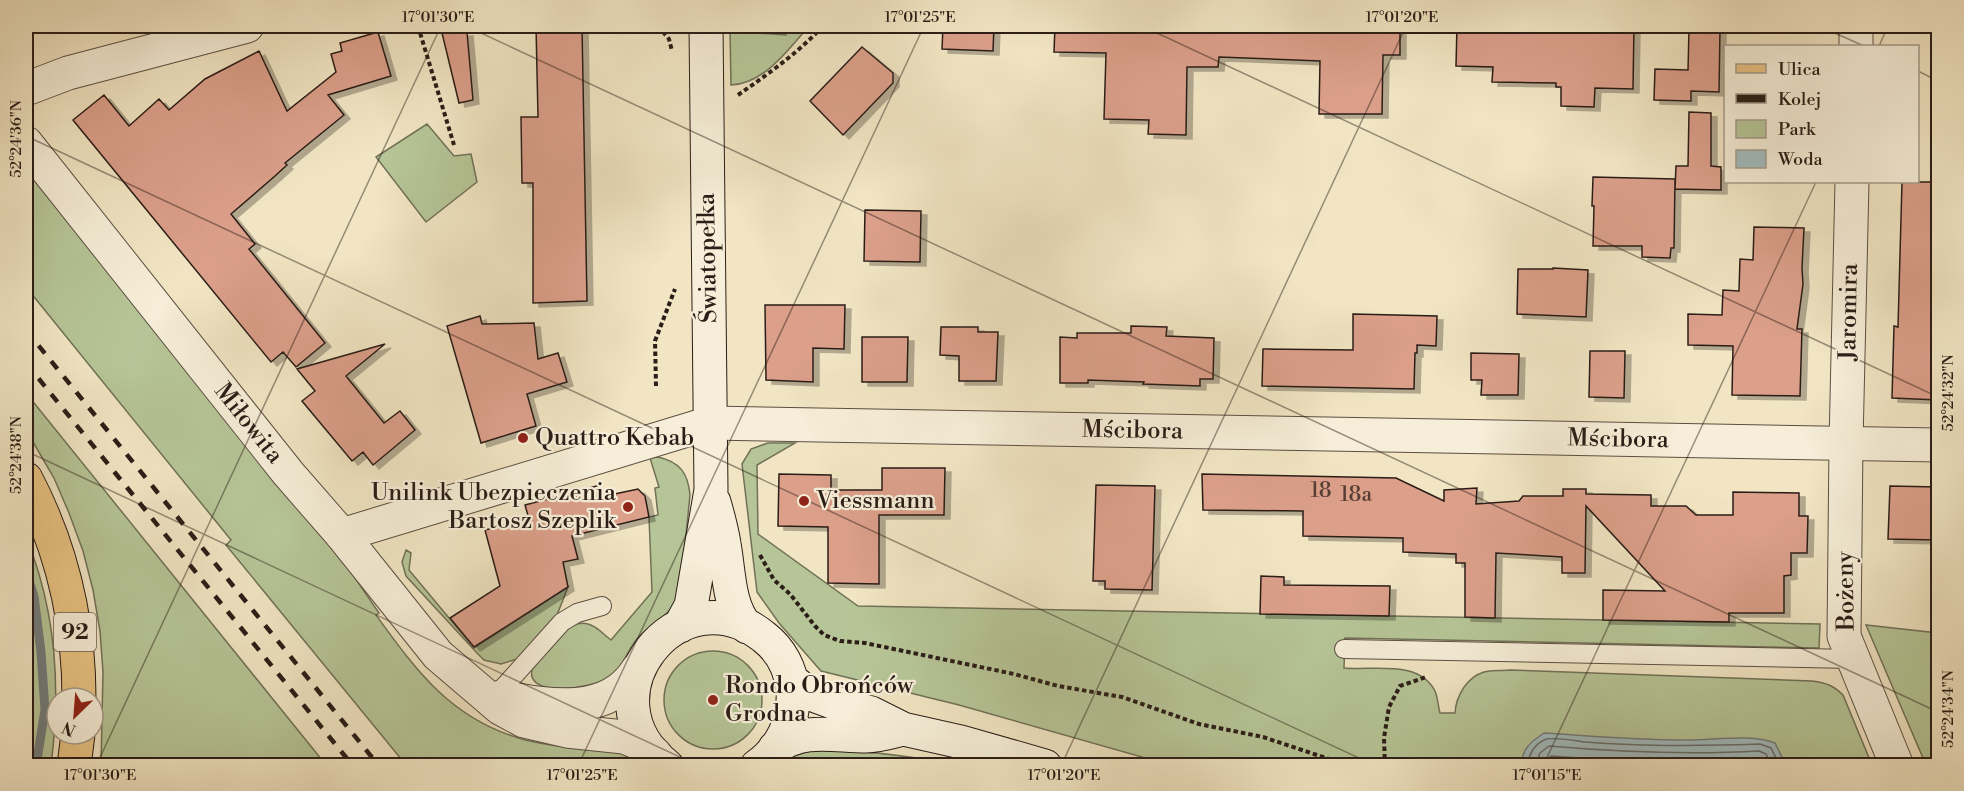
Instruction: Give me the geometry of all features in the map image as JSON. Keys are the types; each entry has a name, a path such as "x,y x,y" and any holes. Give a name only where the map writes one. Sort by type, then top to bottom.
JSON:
{"main road":[{"name":"92","path":"26,479 53,539 69,594 78,650 79,686"},
{"path":"74,765 76,746"}],"street":[{"path":"26,89 68,73 247,26"},
{"name":"Światopełka","path":"680,626 692,600 711,490 706,26"},
{"path":"1856,26 1856,45"},
{"name":"Miłowita","path":"26,143 288,473 342,535 438,655 458,674 490,696 507,712 532,724 567,731 624,737 646,746 661,760"},
{"name":"Jaromira","path":"1846,443 1852,183"},
{"name":"Mścibora","path":"342,535 710,423 1938,445"},
{"name":"Bożeny","path":"1846,443 1844,636 1897,765"},
{"name":"Światopełka","path":"711,490 724,542 735,605 740,618 747,627"},
{"path":"661,760 642,738 633,711 633,688 638,669 653,645 665,634 694,621 711,619 729,621 756,631 771,643 784,661 791,680 793,699 791,717 763,760"},
{"path":"490,696 542,704 596,701 624,688 638,669"},
{"path":"791,680 808,693 871,713 903,729 1045,765"},
{"path":"763,760 785,742 808,734 864,736 903,729"}],"lane":[{"path":"490,696 562,622 577,613 602,606"},
{"path":"1344,649 1853,659"}],"path":[{"path":"418,26 454,145"},
{"path":"658,26 669,39 675,61"},
{"path":"706,95 736,96 778,67 823,26"},
{"path":"656,386 655,341 675,291 674,279"},
{"path":"759,553 769,573 815,626 824,635 840,641 865,644 1014,674 1058,686 1122,697 1199,724 1263,737 1350,765"},
{"path":"1385,765 1384,738 1389,706 1400,686 1429,675"}],"green space":[{"path":"786,26 809,26 785,54 765,72 743,83 731,85 730,31 786,35"},
{"path":"427,124 454,156 471,154 477,182 426,222 376,157"},
{"path":"26,164 319,525 379,613 376,615 422,675 439,692 477,720 499,731 545,744 612,750 629,756 639,765 406,765 226,545 231,540 26,287"},
{"path":"26,393 326,765 101,765 101,746 105,746 105,686 103,686 100,631 93,590 83,551 69,513 54,478 26,430"},
{"path":"768,443 795,443 757,465 758,534 858,606 1820,624 1819,648 1345,638 1344,668 1407,670 1418,674 1428,681 1435,691 1440,713 1455,713 1460,694 1472,678 1490,671 1812,681 1832,687 1843,695 1872,765 1170,765 959,705 821,671 779,623 757,592 742,464 751,449"},
{"path":"658,457 672,462 682,470 690,495 681,585 676,601 666,614 636,640 621,665 609,678 576,687 549,688 539,684 533,678 532,669 563,632 571,626 588,624 611,640 652,592 649,517 658,515 655,488 659,487 650,458"},
{"path":"26,537 44,593 50,621 55,686 45,686 45,746 53,746 51,765 26,765"},
{"path":"406,550 411,553 409,570 474,648 568,587 557,615 546,629 517,659 501,664 484,660 406,576 402,562"},
{"path":"1866,625 1938,633 1938,765 1926,765"},
{"name":"Rondo Obrońców Grodna","path":"713,651 732,655 747,666 758,681 762,700 758,719 747,734 732,745 713,749 694,745 679,734 668,719 664,700 668,681 679,666 694,655"},
{"path":"814,749 886,754 959,765 783,766 794,756"}],"water":[{"path":"1544,733 1666,740 1754,738 1775,743 1786,765 1522,765 1525,750"}],"building":[{"path":"536,26 582,26 587,301 533,303 533,183 522,183 521,117 538,117"},
{"path":"943,26 994,26 993,51 942,49"},
{"path":"1055,26 1400,26 1400,55 1383,55 1382,114 1319,114 1320,61 1219,57 1218,67 1187,67 1186,135 1148,134 1149,120 1104,119 1106,53 1054,52"},
{"path":"1457,26 1634,26 1633,89 1595,88 1594,107 1561,106 1561,87 1556,87 1556,83 1492,82 1493,67 1456,66"},
{"path":"1689,29 1720,30 1719,92 1691,91 1691,101 1654,100 1655,69 1688,70"},
{"path":"378,32 391,76 328,95 344,115 285,163 287,165 231,214 255,244 249,249 325,343 296,367 283,352 271,362 73,120 104,95 129,126 159,99 169,110 205,79 259,51 287,111 336,72 331,54 342,51 340,43"},
{"path":"467,32 473,100 459,103 442,33"},
{"path":"862,47 893,73 893,83 843,135 810,101"},
{"path":"1689,112 1711,113 1711,166 1721,167 1721,190 1675,189 1676,166 1688,166"},
{"path":"1593,177 1675,179 1674,248 1671,248 1670,258 1642,257 1642,246 1593,246"},
{"path":"1938,182 1938,400 1892,398 1894,326 1898,327 1902,183"},
{"path":"865,210 921,211 920,262 864,261"},
{"path":"1754,227 1804,228 1803,284 1797,329 1802,329 1800,396 1732,395 1733,346 1688,345 1688,314 1722,315 1723,290 1739,291 1740,259 1753,260"},
{"path":"1518,269 1588,270 1586,317 1517,314"},
{"path":"765,305 845,305 844,349 813,348 813,382 766,380"},
{"path":"1353,314 1437,316 1436,346 1417,345 1414,389 1262,386 1263,349 1353,350"},
{"path":"480,316 482,324 534,323 538,359 558,353 567,382 527,394 536,426 481,443 447,326"},
{"path":"1131,326 1167,327 1166,336 1214,338 1213,379 1200,379 1200,386 1088,380 1088,383 1060,383 1060,337 1077,338 1077,333 1131,333"},
{"path":"941,327 978,327 978,332 998,332 996,381 959,381 959,356 940,355"},
{"path":"862,337 908,337 907,382 862,382"},
{"path":"385,344 346,376 384,423 400,411 415,430 373,465 363,452 352,461 302,401 315,391 297,369"},
{"path":"1590,351 1625,351 1624,398 1589,397"},
{"path":"1471,353 1519,354 1518,395 1481,395 1482,380 1471,380"},
{"path":"882,468 945,468 944,515 879,515 879,584 828,583 828,527 778,526 779,474 831,475 831,490 882,490"},
{"path":"1202,474 1396,478 1444,501 1444,490 1477,488 1476,504 1519,501 1523,496 1563,496 1563,489 1586,489 1586,494 1651,495 1651,506 1686,506 1696,515 1733,515 1733,492 1799,493 1799,516 1808,516 1807,553 1791,553 1791,575 1784,576 1784,613 1729,613 1729,622 1603,620 1603,590 1665,591 1586,506 1585,573 1562,573 1562,557 1496,553 1495,618 1465,617 1465,563 1456,563 1456,554 1403,552 1403,538 1303,536 1303,511 1203,510"},
{"path":"1096,485 1155,486 1152,590 1105,589 1105,581 1093,581"},
{"path":"597,486 600,497 638,489 645,496 649,517 572,536 578,559 563,562 568,587 474,647 450,618 500,586 485,530 529,519 525,505"},
{"path":"1890,486 1938,487 1938,540 1888,539"},
{"path":"1261,576 1284,577 1284,585 1390,586 1389,616 1260,614"}],"waterway":[{"path":"26,571 34,596 45,710 36,766"}],"railway":[{"path":"26,330 379,766"},
{"path":"26,363 353,766"}],"place":[{"name":"Quattro Kebab","path":"523,438"},
{"name":"Viessmann","path":"804,501"},
{"name":"Unilink Ubezpieczenia Bartosz Szeplik","path":"628,507"},
{"name":"Rondo Obrońców Grodna","path":"713,700"}]}
